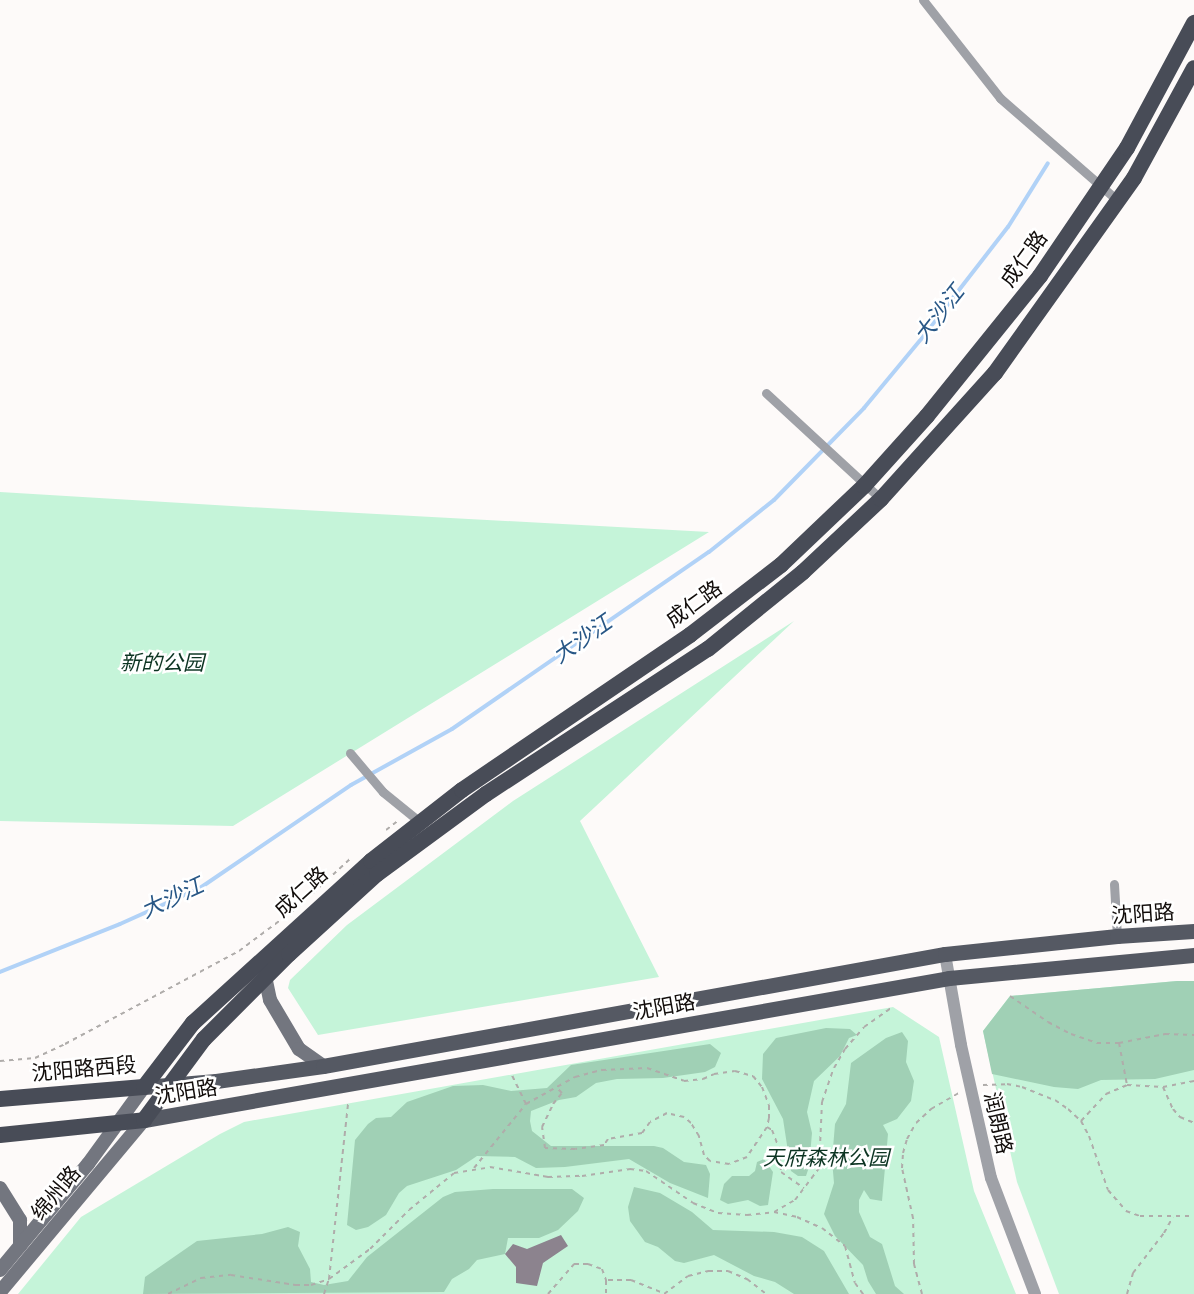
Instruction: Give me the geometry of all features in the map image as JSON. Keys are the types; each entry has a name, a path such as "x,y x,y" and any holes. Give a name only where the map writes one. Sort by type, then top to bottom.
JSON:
{"highway":[{"name":"成仁路","path":"144,1087 193,1023 414,817 462,790 620,684 737,600 781,566 864,486 974,361 1040,276 1102,189 1175,62 1194,23"},
{"name":"成仁路","path":"144,1120 204,1040 266,981 289,954 377,874 486,794 708,649 803,572 880,499 995,374 1146,158 1194,68"},
{"name":"沈阳路西段","path":"0,1099 144,1087"},
{"path":"0,1135 144,1120"}],"main road":[{"name":"沈阳路","path":"171,1084 216,1081 323,1066 945,954 1117,936 1194,931"},
{"name":"沈阳路","path":"144,1120 949,978 1194,955"},
{"path":"266,981 270,1000 299,1049 323,1066"},
{"name":"沈阳路西段","path":"144,1087 171,1084"},
{"name":"成仁路","path":"120,1123 144,1087"},
{"name":"绵州路","path":"0,1292 144,1120"},
{"name":"绵州路","path":"0,1270 120,1123"},
{"path":"0,1188 20,1220 20,1246"}],"street":[{"path":"923,0 1000,98 1118,201"},
{"path":"766,393 815,436 864,486 880,499"},
{"path":"350,753 383,792 414,817"},
{"path":"1114,884 1117,936"},
{"name":"润朗路","path":"945,954 961,1045 992,1178 1035,1294"}],"path":[{"path":"383,832 414,817"},
{"path":"312,894 359,852"},
{"path":"0,1061 34,1058 65,1044 239,951 304,902"},
{"path":"1010,996 1048,1022 1071,1034 1097,1043 1119,1044 1165,1034 1194,1035"},
{"path":"774,1212 795,1200 819,1168 821,1111 834,1068 845,1049 864,1027 893,1007"},
{"path":"1119,1044 1127,1084"},
{"path":"474,1168 526,1104 575,1077 621,1067 647,1068 684,1081 735,1071 753,1076 766,1094 769,1105 767,1126 747,1157 729,1164 710,1161 704,1155 699,1136 691,1123 684,1117 667,1113 650,1122 642,1133 608,1139 604,1145 575,1149 545,1148 542,1127 553,1104 562,1094 557,1088"},
{"path":"512,1075 526,1104"},
{"path":"1081,1121 1106,1094 1127,1084 1163,1087 1194,1080"},
{"path":"977,1086 1006,1084 1038,1092 1055,1100 1081,1121 1108,1190 1126,1211 1140,1216 1194,1216"},
{"path":"1163,1087 1173,1109 1180,1117 1194,1123"},
{"path":"922,1294 914,1264 911,1204 902,1168 907,1139 916,1123 931,1109 968,1088"},
{"path":"324,1294 328,1279 348,1104"},
{"path":"767,1126 772,1130 779,1148 781,1172 804,1188"},
{"path":"168,1294 201,1278 231,1275 295,1285 311,1285 328,1279 370,1249 431,1190 454,1173 474,1168 499,1168 564,1177 630,1169 646,1171 693,1203 718,1213 747,1215 774,1212 797,1216 822,1227 845,1246 855,1283 863,1294"},
{"path":"1127,1294 1134,1273 1173,1217"},
{"path":"549,1294 574,1264 588,1264 602,1269 606,1280 606,1294"},
{"path":"606,1280 631,1280 664,1294 688,1275 708,1270 728,1271 766,1294"},
{"path":"552,1291 556,1294"}],"green space":[{"name":"新的公园","path":"0,492 709,532 233,826 0,821"},
{"path":"794,621 580,821 659,977 318,1035 288,988 290,980 347,925 513,801"},
{"path":"1194,981 1194,1294 1059,1294 1017,1182 983,1031 1010,996"},
{"path":"1194,981 1194,1070 1155,1079 1101,1080 1078,1089 1054,1087 992,1074 983,1031 1010,996"},
{"name":"天府森林公园","path":"893,1007 939,1037 974,1191 1016,1294 18,1294 81,1217 244,1122"},
{"path":"826,1028 850,1029 857,1035 849,1038 840,1056 814,1081 807,1112 812,1133 809,1167 806,1176 798,1176 791,1171 783,1119 762,1079 763,1054 776,1038"},
{"path":"902,1032 908,1041 906,1062 914,1081 911,1101 897,1119 883,1125 888,1134 882,1201 870,1199 864,1190 859,1200 859,1212 870,1237 882,1244 895,1286 904,1294 876,1294 868,1281 863,1265 835,1236 824,1214 834,1183 832,1160 835,1124 846,1104 851,1063 886,1038"},
{"path":"710,1044 721,1053 715,1067 705,1072 663,1078 617,1079 596,1083 576,1097 559,1100 531,1111 530,1121 532,1131 551,1146 654,1146 663,1148 684,1162 706,1165 710,1174 708,1198 670,1183 629,1159 536,1168 515,1157 477,1156 456,1170 407,1186 399,1193 386,1215 368,1227 356,1230 347,1225 355,1140 376,1118 391,1117 407,1102 453,1086 483,1085 511,1091 547,1088 571,1065"},
{"path":"764,1159 773,1172 768,1205 760,1206 748,1200 728,1204 720,1200 724,1184 732,1176 749,1176 755,1171 757,1162"},
{"path":"634,1187 660,1193 692,1212 713,1230 774,1232 802,1237 824,1251 849,1294 794,1294 775,1282 754,1276 714,1255 684,1263 675,1261 658,1247 645,1242 630,1221 628,1207"},
{"path":"493,1189 572,1189 584,1198 578,1211 558,1230 539,1238 508,1238 505,1254 477,1260 469,1269 452,1279 444,1292 143,1294 145,1277 197,1241 262,1234 288,1227 300,1232 298,1246 310,1269 311,1282 324,1285 348,1281 367,1257 443,1197 455,1192"}],"building":[{"path":"561,1235 568,1246 543,1263 537,1286 516,1283 516,1267 505,1254 513,1244 527,1249"}],"waterway":[{"name":"大沙江","path":"0,972 120,924 200,888 351,785 452,729 709,552 774,500 864,408 1008,227 1048,163"}]}
